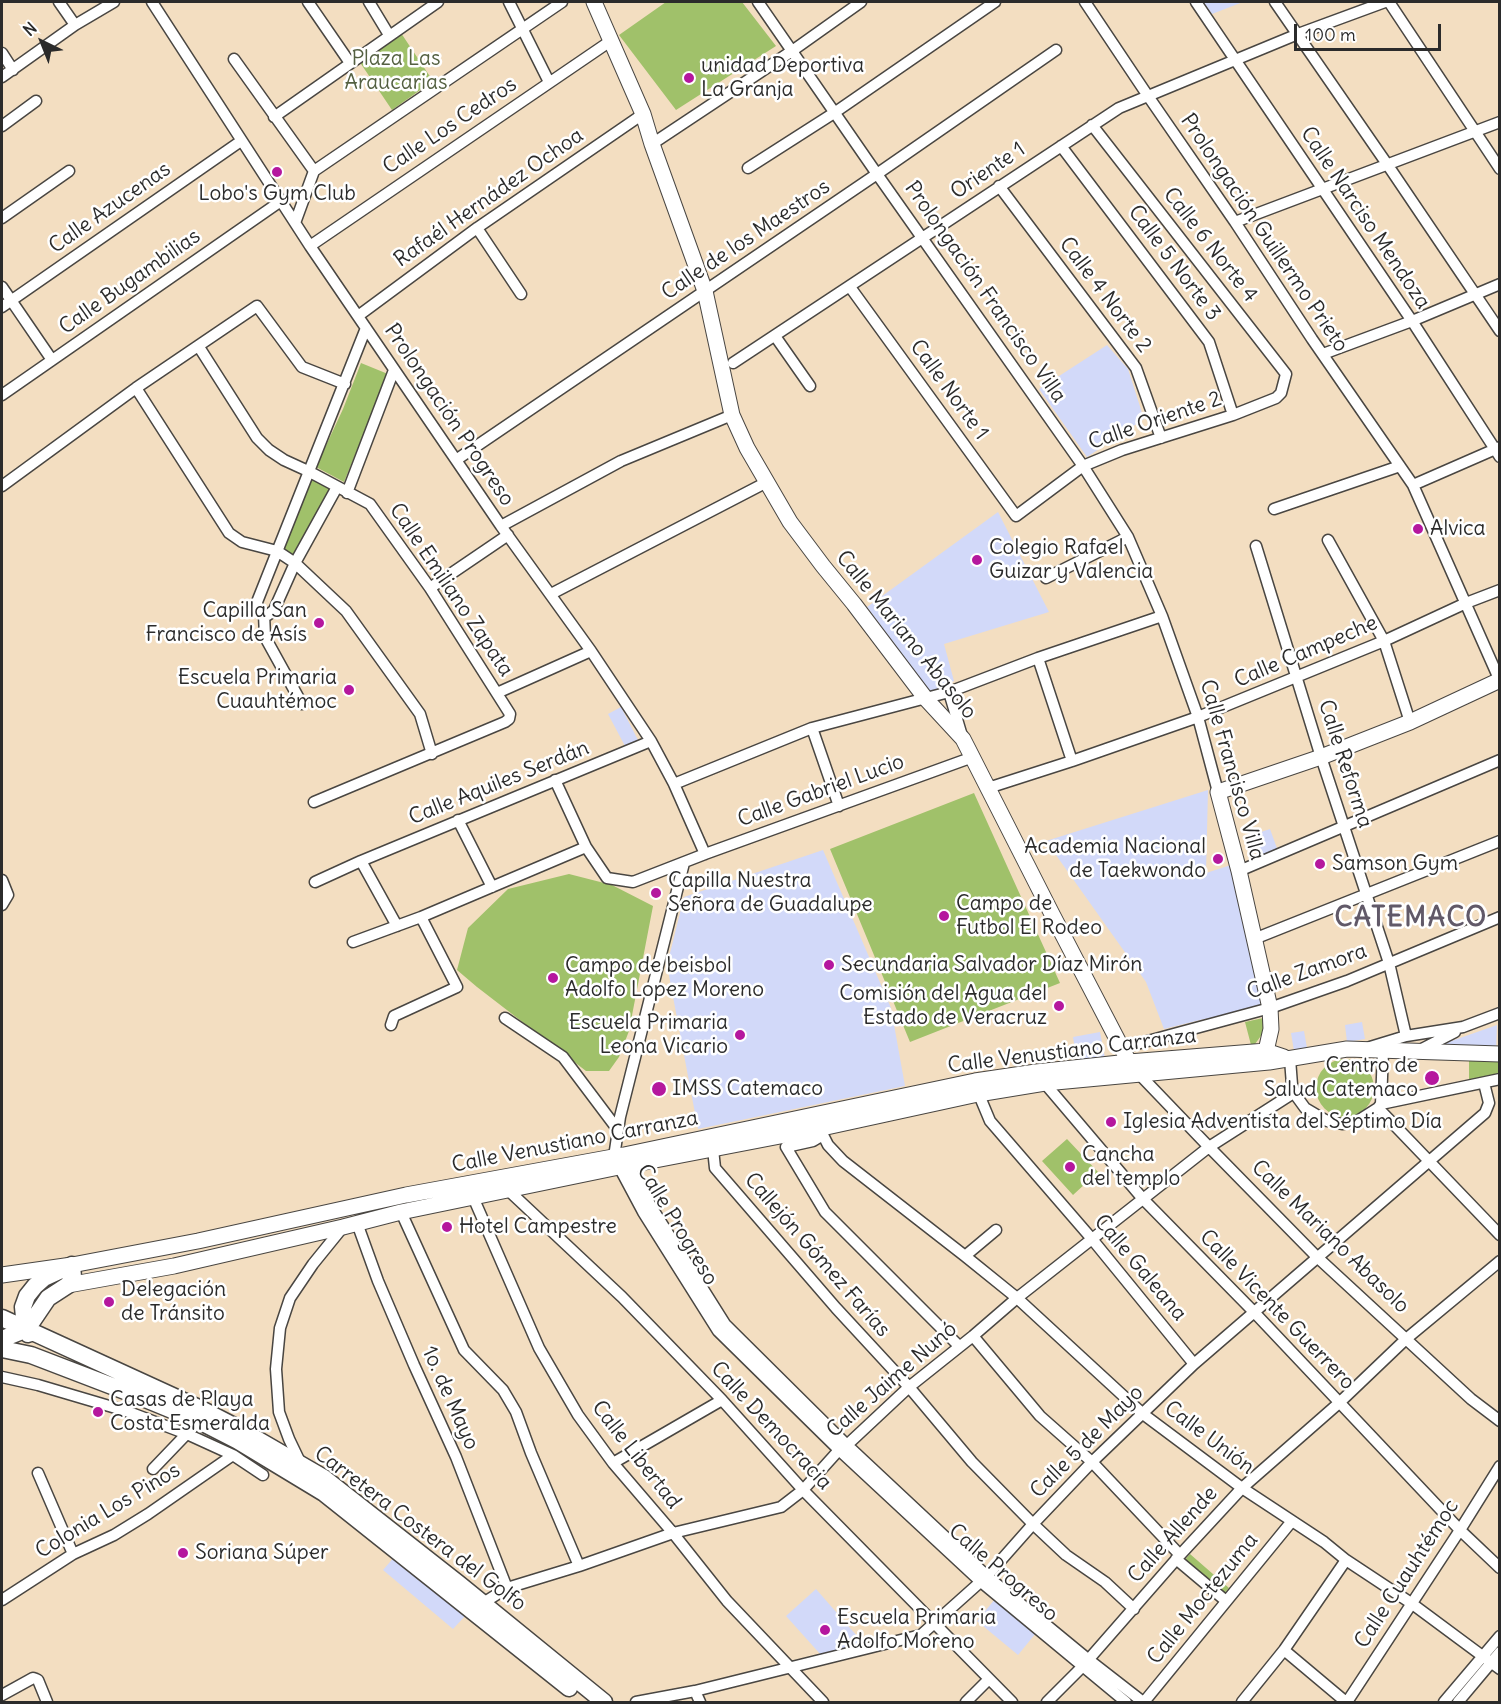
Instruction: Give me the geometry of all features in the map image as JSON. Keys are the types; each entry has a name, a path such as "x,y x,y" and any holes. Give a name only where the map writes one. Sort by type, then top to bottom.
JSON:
{"main road":[{"name":"Calle Mariano Abasolo","path":"594,2 644,114 652,144 705,291 732,415 747,448 790,522 926,699 963,739 1130,1061"},
{"path":"1218,792 1322,757 1410,722 1500,680"},
{"name":"Calle Francisco Villa","path":"1218,792 1239,871 1270,1008 1271,1029 1267,1056"},
{"path":"1290,1059 1347,1048 1500,1054"},
{"name":"Calle Venustiano Carranza","path":"620,1158 713,1149 821,1126 976,1087 1130,1061 1267,1056 1290,1059"},
{"name":"Calle Venustiano Carranza","path":"2,1275 72,1265 198,1241 406,1195 506,1183 620,1158 821,1126"},
{"name":"Calle Venustiano Carranza","path":"68,1285 174,1266 473,1197 506,1183"},
{"path":"2,1339 27,1329 48,1298 68,1285 73,1277 72,1265 44,1278 27,1296 23,1307 24,1317 27,1329 29,1341 34,1352 42,1359"},
{"name":"Carretera Costera del Golfo","path":"2,1318 201,1415 238,1441 324,1493 604,1702"},
{"name":"Carretera Costera del Golfo","path":"2,1349 31,1355 234,1426 324,1478 478,1607 586,1702"}],"street":[{"path":"59,2 75,25"},
{"path":"2,77 75,25 114,2"},
{"name":"Prolongación Progreso","path":"152,2 295,224 651,741 674,784 705,854"},
{"path":"308,2 350,63"},
{"path":"369,2 390,35"},
{"path":"274,117 438,2"},
{"path":"509,2 549,82"},
{"path":"295,224 314,171 560,2"},
{"name":"Prolongación Francisco Villa","path":"758,2 1083,466 1128,537 1162,616"},
{"path":"652,144 861,2"},
{"path":"748,168 834,113 995,2"},
{"name":"Prolongación Guillermo Prieto","path":"1085,2 1413,484 1500,680"},
{"name":"Calle Narciso Mendoza","path":"1196,2 1498,451"},
{"path":"1275,2 1500,331"},
{"path":"1387,2 1500,169"},
{"name":"Oriente 1","path":"734,363 1119,108 1298,34 1387,2"},
{"name":"Calle Los Cedros","path":"310,246 612,40"},
{"name":"Calle de los Maestros","path":"456,460 1056,50"},
{"path":"2,53 13,70"},
{"path":"234,59 314,171"},
{"path":"2,126 36,101"},
{"name":"Rafaél Hernádez Ochoa","path":"358,316 477,228 644,114"},
{"path":"1235,222 1500,122"},
{"name":"Calle 6 Norte 4","path":"1092,125 1286,374 1281,393"},
{"name":"Calle Azucenas","path":"2,308 241,141"},
{"name":"Calle 5 Norte 3","path":"1060,146 1209,342 1233,415"},
{"path":"2,218 69,171"},
{"name":"Calle 4 Norte 2","path":"999,186 1136,368 1161,438"},
{"name":"Calle Bugambilias","path":"2,395 281,201"},
{"path":"477,228 521,294"},
{"path":"1323,354 1412,321 1500,284"},
{"path":"2,287 52,360"},
{"name":"Calle Norte 1","path":"850,287 1016,516"},
{"path":"2,486 136,388 257,306 302,367 345,384"},
{"path":"366,328 257,602 258,609 264,614 268,615 274,610 295,563 342,490 394,370"},
{"path":"775,336 810,386"},
{"name":"Calle Emiliano Zapata","path":"199,346 257,438 269,450 370,504 430,588 507,708 510,714 509,719 432,754"},
{"path":"136,388 229,533 242,542 277,551 295,563 346,611 420,714 432,754 314,802"},
{"name":"Calle Oriente 2","path":"1016,516 1083,466 1122,450 1233,415 1276,398 1281,393"},
{"path":"430,588 505,530 621,461 732,415"},
{"path":"1413,484 1498,451"},
{"path":"1274,509 1400,466"},
{"path":"551,594 767,482"},
{"path":"1046,578 1128,537"},
{"path":"1328,540 1384,641 1410,722"},
{"name":"Calle Reforma","path":"1256,546 1389,963 1406,1036"},
{"name":"Calle Campeche","path":"988,788 1198,717 1384,641 1500,590"},
{"path":"264,614 265,637 302,704"},
{"path":"674,784 812,728 949,692 1038,657 1162,616"},
{"name":"Calle Francisco Villa","path":"1162,616 1198,717 1218,792"},
{"path":"497,693 591,651"},
{"path":"1038,657 1072,761"},
{"path":"949,692 963,739"},
{"path":"812,728 839,806"},
{"name":"Calle Aquiles Serdán","path":"315,882 458,820 651,741"},
{"name":"Calle Gabriel Lucio","path":"586,847 607,878 633,882 973,757"},
{"path":"1239,871 1500,760"},
{"path":"353,942 421,917 586,847 555,780"},
{"path":"458,820 492,887"},
{"path":"1254,939 1500,841"},
{"path":"361,861 397,926"},
{"path":"620,1158 618,1130 684,863"},
{"path":"2,880 8,895 2,905"},
{"path":"392,1020 457,987 421,917"},
{"name":"Calle Zamora","path":"1130,1061 1347,981 1500,917"},
{"path":"1418,1051 1463,1027 1500,1013"},
{"path":"505,1018 563,1057 618,1130"},
{"path":"1360,1049 1406,1036 1463,1027"},
{"path":"1383,1050 1379,1106 1430,1160 1496,1223 1500,1235"},
{"path":"1290,1059 1292,1085 1305,1108 1327,1121 1342,1124 1356,1122 1379,1106 1500,1079"},
{"name":"Calle Mariano Abasolo","path":"1130,1061 1209,1147 1317,1257 1471,1399 1500,1421"},
{"name":"Calle Vicente Guerrero","path":"1040,1078 1143,1199 1253,1311 1460,1530 1500,1568"},
{"name":"Calle 5 de Mayo","path":"636,1702 695,1691 921,1635 984,1579 1092,1462 1194,1364 1485,1113 1489,1103 1484,1083"},
{"name":"Calle Galeana","path":"976,1087 990,1121 1092,1239 1194,1364"},
{"name":"Calle Jaime Nunó","path":"478,1607 507,1588 673,1533 781,1507 803,1490 843,1447 909,1387 1017,1298 1209,1147 1295,1092"},
{"path":"821,1126 813,1141 786,1147 825,1212 959,1346"},
{"name":"Calle Unión","path":"821,1126 828,1145 843,1161 1017,1298 1143,1414 1242,1488 1411,1603 1491,1663"},
{"name":"Callejón Gómez Farías","path":"713,1149 715,1168 836,1308 909,1387 972,1462 1066,1556 1105,1582 1134,1609"},
{"name":"Calle Progreso","path":"620,1158 643,1212 722,1327 843,1447 984,1579 1086,1664 1126,1702"},
{"name":"Calle Democracia","path":"506,1183 622,1297 722,1400 803,1490 1012,1702"},
{"name":"Calle Libertad","path":"473,1197 539,1348 578,1415 613,1463 727,1601 823,1702"},
{"path":"401,1212 464,1350 503,1390 516,1412 579,1566"},
{"path":"301,1465 279,1412 276,1369 280,1328 290,1298 313,1264 350,1225"},
{"name":"1o. de Mayo","path":"350,1225 378,1281 456,1457 507,1588"},
{"path":"965,1256 996,1230"},
{"name":"Calle Allende","path":"1047,1702 1086,1664 1178,1557 1242,1488 1339,1403 1406,1339 1500,1261"},
{"path":"973,1335 1040,1416 1092,1462 1178,1557 1226,1601"},
{"path":"2,1377 38,1385 126,1411 187,1434 232,1455 263,1475"},
{"path":"613,1463 722,1400"},
{"path":"153,1469 187,1434 201,1415"},
{"name":"Colonia Los Pinos","path":"2,1600 73,1554 122,1530 148,1514 232,1455"},
{"name":"Calle Cuauhtémoc","path":"1346,1702 1500,1466"},
{"path":"38,1473 73,1554"},
{"name":"Calle Moctezuma","path":"1143,1702 1292,1521"},
{"path":"1242,1702 1284,1650 1346,1560"},
{"path":"1444,1702 1491,1663 1500,1636"},
{"path":"1284,1650 1346,1702"},
{"path":"1458,1702 1500,1652"},
{"name":"Calle Progreso","path":"1086,1664 1143,1702"},
{"path":"2,1695 33,1678 38,1680 47,1702"},
{"path":"966,1702 989,1679"},
{"path":"695,1691 700,1702"}],"shaded area":[{"path":"1203,2 1243,2 1212,14"},
{"path":"1107,345 1128,369 1144,419 1087,457 1039,389"},
{"name":"Colegio Rafael Guizar y Valencia","path":"998,512 1049,612 944,644 954,681 930,692 867,607"},
{"path":"621,707 638,740 625,746 608,714"},
{"path":"1208,790 1206,873 1231,865 1251,949 1261,1007 1164,1029 1146,982 1046,841"},
{"path":"1270,829 1278,851 1259,858 1252,835"},
{"path":"823,850 891,1008 905,1086 698,1129 667,965 684,897"},
{"path":"1362,1022 1365,1039 1347,1042 1345,1025"},
{"path":"1497,1025 1496,1051 1443,1050 1443,1044"},
{"path":"1304,1031 1307,1048 1294,1051 1291,1033"},
{"path":"1100,1032 1105,1058 1077,1062 1073,1037"},
{"path":"396,1555 466,1615 453,1629 383,1570"},
{"name":"Escuela Primaria Adolfo Moreno","path":"816,1589 864,1644 821,1655 786,1616"},
{"path":"995,1599 1036,1633 1018,1655 977,1621"}],"green space":[{"name":"unidad Deportiva La Granja","path":"666,2 742,2 776,46 676,110 619,35"},
{"name":"Plaza Las Araucarias","path":"401,33 433,81 392,110 359,61"},
{"path":"361,363 388,374 344,482 316,467"},
{"path":"312,478 330,489 295,558 282,551"},
{"name":"Campo de Futbol El Rodeo","path":"974,793 1060,983 910,1042 830,849"},
{"name":"Campo de beisbol Adolfo Lopez Moreno","path":"569,874 612,885 653,906 629,1031 619,1057 609,1071 586,1071 457,970 468,928 508,889"},
{"path":"1263,1018 1263,1033 1255,1044 1251,1045 1245,1022"},
{"path":"1339,1059 1351,1059 1361,1063 1370,1072 1374,1094 1366,1109 1351,1117 1339,1117 1329,1113 1320,1104 1316,1094 1316,1082 1320,1072 1329,1063"},
{"path":"1469,1059 1499,1061 1499,1076 1469,1080"},
{"name":"Cancha del templo","path":"1067,1139 1098,1172 1073,1195 1042,1161"},
{"path":"1190,1554 1229,1588 1221,1597 1182,1563"}],"place":[{"name":"unidad Deportiva La Granja","path":"689,78"},
{"name":"Lobo's Gym Club","path":"277,172"},
{"name":"Alvica","path":"1418,529"},
{"name":"Colegio Rafael Guizar y Valencia","path":"977,560"},
{"name":"Capilla San Francisco de Asís","path":"319,623"},
{"name":"Escuela Primaria Cuauhtémoc","path":"349,690"},
{"name":"Academia Nacional de Taekwondo","path":"1218,859"},
{"name":"Samson Gym","path":"1320,864"},
{"name":"Capilla Nuestra Señora de Guadalupe","path":"656,893"},
{"name":"Campo de Futbol El Rodeo","path":"944,916"},
{"name":"Secundaria Salvador Díaz Mirón","path":"829,965"},
{"name":"Campo de beisbol Adolfo Lopez Moreno","path":"553,978"},
{"name":"Comisión del Agua del Estado de Veracruz","path":"1059,1006"},
{"name":"Escuela Primaria Leona Vicario","path":"740,1035"},
{"name":"Centro de Salud Catemaco","path":"1432,1078"},
{"name":"IMSS Catemaco","path":"659,1089"},
{"name":"Iglesia Adventista del Séptimo Día","path":"1111,1122"},
{"name":"Cancha del templo","path":"1070,1167"},
{"name":"Hotel Campestre","path":"447,1227"},
{"name":"Delegación de Tránsito","path":"109,1302"},
{"name":"Casas de Playa Costa Esmeralda","path":"98,1412"},
{"name":"Soriana Súper","path":"183,1553"},
{"name":"Escuela Primaria Adolfo Moreno","path":"825,1630"}],"district":[{"name":"CATEMACO","path":"1411,918"}]}
